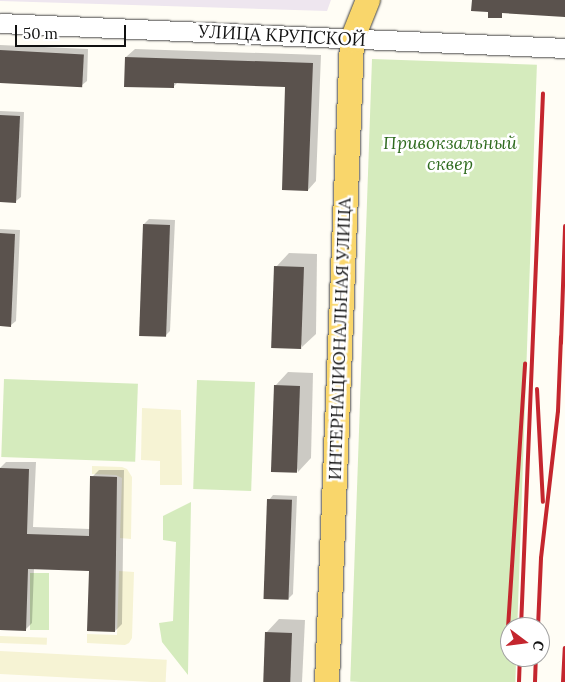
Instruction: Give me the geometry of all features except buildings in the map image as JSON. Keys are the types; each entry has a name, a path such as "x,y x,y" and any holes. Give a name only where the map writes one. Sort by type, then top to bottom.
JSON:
{"main road":[{"name":"ИНТЕРНАЦИОНАЛЬНАЯ УЛИЦА","path":"327,682 352,40 368,0"}],"street":[{"name":"УЛИЦА КРУПСКОЙ","path":"0,23 565,48"}],"shaded area":[{"path":"0,0 331,0 327,11 0,1"},
{"path":"142,408 181,410 182,485 160,485 160,461 141,460"},
{"path":"92,466 122,467 127,469 132,477 131,539 120,538 122,478 116,475 92,474"},
{"path":"119,571 134,572 132,638 125,645 87,643 87,634 117,635"},
{"path":"0,636 47,638 47,645 0,643"},
{"path":"0,651 167,660 166,682 0,674"}],"green space":[{"name":"Привокзальный сквер","path":"372,59 537,65 518,617 500,617 500,667 516,667 515,682 350,682"},
{"path":"4,379 138,384 135,462 1,457"},
{"path":"197,380 255,382 251,491 193,489"},
{"path":"191,502 188,675 162,642 159,623 173,621 176,542 163,540 163,516"},
{"path":"30,573 49,573 49,630 30,630"}],"railway":[{"path":"521,617 543,93"},
{"path":"561,343 565,226"},
{"path":"538,617 541,558 558,411 561,337"},
{"path":"509,617 525,364"},
{"path":"537,389 543,502"},
{"path":"563,682 565,648"},
{"path":"519,682 520,667"},
{"path":"535,682 536,667"}]}
